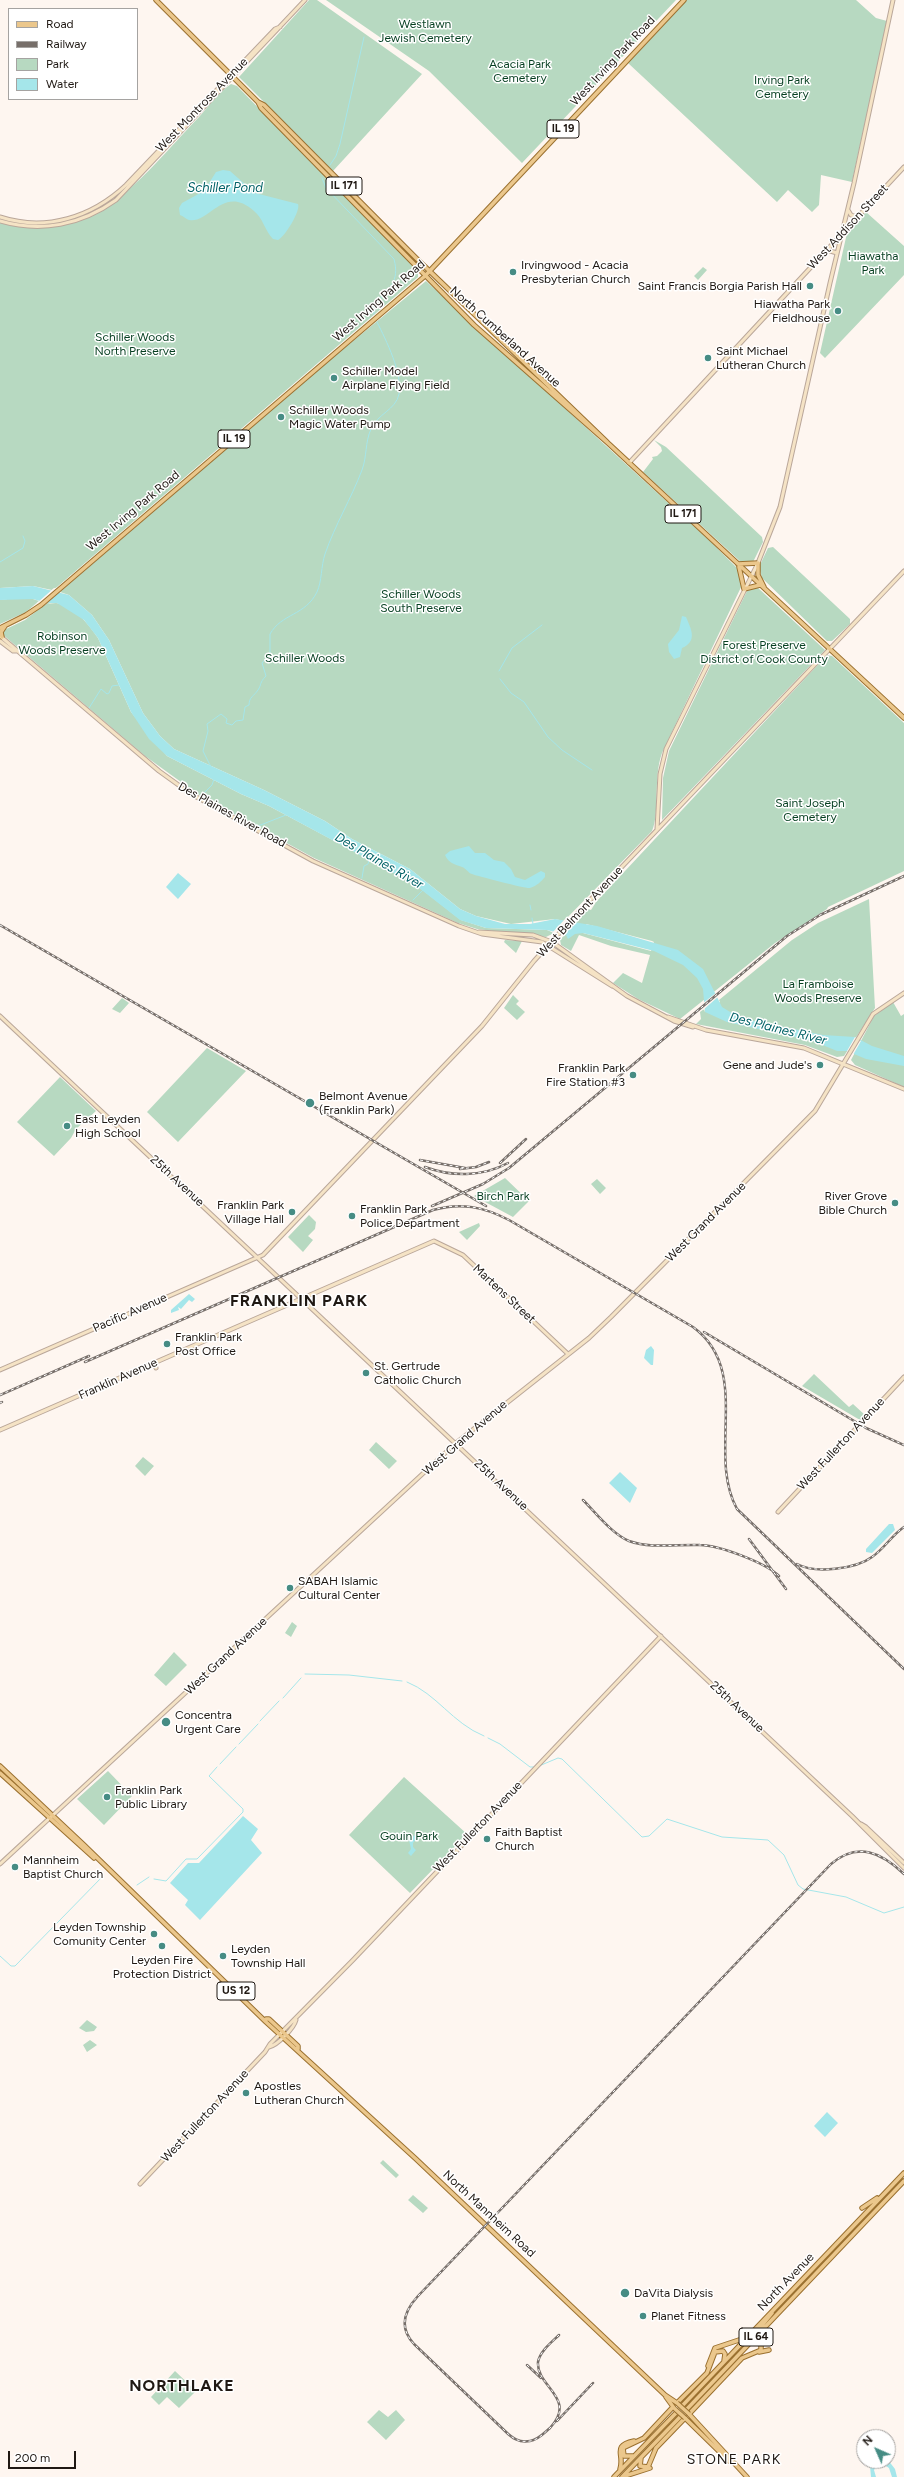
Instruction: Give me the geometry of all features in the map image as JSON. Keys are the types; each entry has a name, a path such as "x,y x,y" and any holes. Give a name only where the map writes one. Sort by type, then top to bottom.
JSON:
{"main road":[{"name":"North Cumberland Avenue","path":"156,0 258,102 264,105 430,271 609,444 830,648"},
{"name":"West Montrose Avenue","path":"128,186 275,29 280,26 305,0"},
{"name":"West Irving Park Road","path":"5,625 41,604 425,276 684,0"},
{"path":"657,830 659,786 666,749 744,588 758,563 774,526 780,507 848,210 893,0"},
{"name":"North Cumberland Avenue","path":"258,102 261,108 474,326 609,444"},
{"name":"West Addison Street","path":"629,463 904,167"},
{"path":"0,217 33,223 69,219 101,205 128,186"},
{"path":"0,221 31,227 68,223 102,209 128,186"},
{"path":"848,210 851,215 857,218"},
{"path":"826,251 830,250 838,253"},
{"path":"744,588 744,578 738,564 758,563"},
{"path":"758,563 758,574 764,588"},
{"name":"West Belmont Avenue","path":"259,1257 308,1210 482,1026 548,945 904,570"},
{"path":"744,588 760,585"},
{"path":"1,638 1,632 5,625"},
{"name":"IL 19","path":"0,628 5,625"},
{"name":"Des Plaines River Road","path":"1,638 159,771 191,794 319,863 449,922 476,932 494,936 532,939 548,945 612,986 681,1024 799,1047 904,1089"},
{"name":"IL 171","path":"830,648 904,718"},
{"name":"Des Plaines River Road","path":"476,932 533,935 552,942 612,986"},
{"name":"West Grand Avenue","path":"0,1864 54,1816 456,1443 568,1354 614,1314 808,1119 820,1104 876,1011 904,993"},
{"name":"25th Avenue","path":"0,1016 259,1257 872,1834"},
{"name":"Martens Street","path":"434,1242 463,1256 568,1354"},
{"name":"Franklin Avenue","path":"0,1430 434,1242"},
{"name":"Pacific Avenue","path":"0,1370 259,1257"},
{"path":"154,1363 156,1368"},
{"name":"West Fullerton Avenue","path":"778,1512 904,1377"},
{"name":"West Fullerton Avenue","path":"140,2184 661,1636"},
{"name":"North Mannheim Road","path":"0,1766 266,2019 298,2046 298,2049 665,2395 677,2403 735,2465"},
{"name":"North Mannheim Road","path":"0,1773 50,1819 106,1867"},
{"path":"872,1834 904,1863"},
{"path":"872,1834 904,1868"},
{"name":"North Avenue","path":"683,2405 904,2173"},
{"name":"North Avenue","path":"687,2409 904,2181"},
{"path":"862,2208 885,2193"},
{"path":"888,2198 889,2203"},
{"path":"870,2217 877,2216"},
{"path":"741,2353 750,2338 768,2319 773,2310"},
{"path":"758,2352 762,2348 760,2342 761,2331"},
{"path":"706,2373 710,2357 715,2348 749,2335"},
{"path":"750,2344 755,2341 760,2342"},
{"path":"688,2414 740,2360 758,2352 768,2350"},
{"path":"677,2403 706,2373 715,2352 723,2351 725,2354 724,2361"},
{"name":"North Mannheim Road","path":"665,2395 673,2408 747,2477"},
{"path":"634,2456 627,2458 624,2456 623,2448 641,2441 673,2408"},
{"path":"614,2477 676,2413"},
{"path":"623,2477 680,2417"},
{"path":"641,2458 640,2466 647,2468 654,2451 685,2418"},
{"path":"618,2473 621,2464 619,2451 622,2446 647,2435"},
{"path":"623,2477 650,2468 654,2451"}],"green space":[{"path":"309,0 317,0 422,74 333,171 239,77"},
{"name":"Acacia Park Cemetery","path":"326,0 676,0 522,163 429,71"},
{"name":"Irving Park Cemetery","path":"687,0 856,0 876,18 887,21 852,182 821,175 819,205 812,212 788,190 777,202 628,63"},
{"name":"Schiller Woods North Preserve","path":"231,84 237,86 418,271 418,277 57,587 52,590 33,586 0,588 0,223 33,228 63,225 89,216 113,202 136,183 157,162 218,95"},
{"path":"264,108 328,171 323,171"},
{"path":"334,178 375,219 375,221 370,218"},
{"name":"Hiawatha Park","path":"866,212 904,246 904,275 825,358 820,353 847,233"},
{"path":"703,267 707,270 698,280 694,276"},
{"name":"Schiller Woods South Preserve","path":"426,281 711,542 739,570 743,583 662,753 658,773 656,815 652,831 564,921 555,919 511,924 476,916 460,909 410,869 352,839 325,821 264,790 174,749 160,736 143,713 109,640 92,615 69,595 60,592 336,355"},
{"path":"654,440 666,447 762,537 763,542 753,562 742,563 643,472 653,459 652,457 657,456 662,451 661,447"},
{"name":"Forest Preserve District of Cook County","path":"773,547 850,619 850,624 832,641 827,641 762,578 759,567 768,548"},
{"name":"Forest Preserve District of Cook County","path":"757,587 825,650 662,820 663,778 669,751 747,591 749,588"},
{"name":"Robinson Woods Preserve","path":"33,599 39,601 26,612 0,624 0,600"},
{"name":"Robinson Woods Preserve","path":"47,603 56,603 69,607 90,627 98,638 131,712 167,756 241,794 269,806 415,884 461,920 486,928 547,930 554,933 546,937 477,929 458,923 314,858 199,795 145,756 2,634 4,630 25,620"},
{"name":"Saint Joseph Cemetery","path":"827,655 832,656 904,723 904,871 828,907 775,943 680,1019 638,999 613,983 623,973 642,983 650,955 611,946 579,935 571,951 561,945 560,940 588,909 591,910 596,902","holes":["586,924 654,942 651,951 583,933"]},
{"name":"La Framboise Woods Preserve","path":"869,899 875,1008 844,1056 837,1057 805,1045 696,1024 701,1019 700,1012 704,1009 705,1012 720,1002 719,1000 792,940 818,923"},
{"path":"505,940 522,941 516,953 504,942"},
{"path":"513,995 519,1001 516,1004 525,1012 517,1020 504,1008"},
{"path":"122,998 129,1003 120,1013 112,1009"},
{"path":"893,1002 901,1016 904,1014 904,1087 855,1065 851,1060 874,1016"},
{"path":"207,1048 246,1071 178,1142 147,1112"},
{"path":"60,1077 96,1111 76,1129 71,1138 54,1156 17,1122"},
{"name":"Birch Park","path":"505,1178 529,1201 513,1217 474,1196"},
{"path":"597,1179 606,1188 600,1194 591,1184"},
{"path":"309,1215 316,1222 315,1229 308,1236 313,1240 303,1252 288,1237"},
{"path":"479,1223 480,1226 467,1240 459,1232"},
{"path":"814,1374 849,1407 853,1404 865,1415 860,1420 802,1386"},
{"path":"376,1442 397,1461 389,1469 369,1450"},
{"path":"143,1457 154,1466 145,1476 135,1466"},
{"path":"292,1622 297,1626 291,1637 285,1633"},
{"path":"174,1652 187,1665 166,1686 154,1675"},
{"path":"108,1771 132,1796 104,1825 77,1799"},
{"name":"Gouin Park","path":"404,1777 467,1834 410,1893 349,1835"},
{"path":"87,2020 97,2027 94,2031 86,2032 79,2028"},
{"path":"90,2040 97,2045 87,2052 83,2045"},
{"path":"383,2160 399,2175 396,2178 380,2163"},
{"path":"413,2195 428,2208 423,2213 408,2200"},
{"path":"175,2371 196,2391 179,2408 167,2397 159,2405 151,2397"},
{"path":"379,2410 388,2417 396,2410 405,2420 386,2440 367,2422"}],"water":[{"name":"Schiller Pond","path":"223,170 230,171 255,193 298,204 295,217 281,238 278,240 273,239 257,214 243,204 234,202 225,203 197,220 189,220 180,215 179,208 182,203 204,191 216,172"},
{"name":"Des Plaines River","path":"33,586 69,595 92,615 109,640 143,713 160,736 174,749 264,790 325,821 352,839 410,869 460,909 476,916 505,924 530,924 555,919 597,926 678,950 703,969 722,1007 740,1018 823,1035 855,1037 872,1046 904,1056 904,1066 866,1059 847,1051 837,1051 813,1041 727,1022 705,1012 703,989 697,978 683,965 654,951 583,933 575,934 568,939 566,935 547,930 486,928 460,920 414,884 269,806 241,794 167,756 149,739 131,712 98,638 84,620 57,603 47,603 33,599 0,600 0,588"},
{"path":"682,616 686,617 691,630 692,638 687,645 682,648 680,657 674,659 669,652 668,644 679,630"},
{"path":"469,846 475,853 485,853 494,860 504,862 511,869 515,877 525,880 541,871 545,873 545,877 538,884 530,888 520,887 471,873 450,862 445,855 450,851"},
{"path":"178,873 191,884 178,899 166,887"},
{"path":"189,1294 195,1299 192,1302 189,1300 181,1309 178,1307 179,1310 171,1313 171,1310"},
{"path":"651,1346 654,1350 653,1365 651,1365 644,1358 646,1350"},
{"path":"620,1472 637,1488 630,1503 609,1483"},
{"path":"889,1524 893,1524 895,1530 872,1553 866,1552 866,1549"},
{"path":"243,1816 258,1829 251,1840 262,1853 200,1920 185,1905 188,1900 170,1883 188,1863 199,1863"},
{"path":"415,1835 417,1838 413,1843 413,1847 416,1850 411,1856 408,1853 411,1849 409,1840"},
{"path":"827,2112 838,2123 825,2137 814,2126"},
{"path":"870,2469 875,2469 876,2477 871,2477"},
{"path":"889,2469 895,2469 897,2477 892,2477"}],"pier":[{"path":"54,588 62,590 45,605 37,603"},
{"path":"565,919 576,922 564,935 552,933"},
{"path":"717,992 719,996 703,1010 702,1004"},
{"path":"855,1037 861,1041 853,1055 847,1051"}],"waterway":[{"path":"330,165 336,156 340,144 364,37"},
{"path":"322,178 326,188 394,259 396,274 392,285 374,305 374,314"},
{"path":"211,767 203,751 208,731 207,724 221,714 227,719 226,723 232,725 236,721 243,720 245,707 249,705 251,698 258,690 262,680 266,676 262,663 270,654 270,634 281,622 306,606 317,592 325,554 362,470 371,429 377,419 394,404 399,394 399,377 393,357 377,322"},
{"path":"0,562 23,548 25,541 23,536"},
{"path":"499,671 512,648 542,625"},
{"path":"500,679 511,693 524,702 548,737 562,750 592,770"},
{"path":"89,708 101,689 107,694 112,686 119,685"},
{"path":"201,796 212,785 214,779"},
{"path":"258,826 286,815"},
{"name":"Des Plaines River","path":"362,878 364,866 368,864 369,860"},
{"name":"Des Plaines River","path":"413,900 423,890"},
{"path":"530,905 531,910"},
{"path":"532,918 533,924"},
{"path":"305,1674 349,1675 402,1681"},
{"path":"283,1698 301,1678"},
{"path":"407,1682 418,1687 463,1724 484,1736"},
{"path":"260,1721 279,1701"},
{"path":"239,1744 258,1724"},
{"path":"488,1738 500,1744 530,1767 534,1767"},
{"path":"220,1764 236,1747"},
{"path":"539,1766 558,1758 562,1759 642,1837 649,1836 667,1819 722,1837 768,1840 784,1855 798,1885 803,1889 846,1897 884,1913 904,1907"},
{"path":"154,1879 166,1881 186,1859 197,1859 243,1812 243,1809 209,1776 217,1767"},
{"path":"0,1956 11,1966 15,1966 103,1876"},
{"path":"137,1885 149,1877"}],"railway":[{"path":"432,1206 483,1184 509,1168 787,936 820,915 904,876"},
{"path":"0,925 486,1206"},
{"path":"500,1163 526,1139"},
{"path":"420,1160 465,1168"},
{"path":"460,1169 476,1167 489,1162"},
{"path":"425,1167 446,1173 467,1174 488,1171 508,1163"},
{"path":"85,1362 433,1210 453,1206 463,1206 491,1212 509,1220 693,1327 711,1345 721,1366 725,1389 725,1463 729,1487 737,1509 904,1669"},
{"path":"704,1332 866,1428 904,1445"},
{"path":"0,1395 89,1356"},
{"path":"583,1500 610,1528 629,1541 646,1545 700,1545 719,1548 753,1560 779,1576"},
{"path":"797,1564 814,1569 835,1569 856,1565 876,1554 904,1527"},
{"path":"749,1539 786,1589"},
{"path":"559,2335 544,2350 538,2362 539,2371 543,2379 554,2393 558,2401 560,2409 557,2418 550,2428 538,2438 522,2441 513,2438 508,2434 414,2344 406,2331 405,2319 413,2301 831,1864 841,1857 851,1853 869,1852 887,1860 904,1874"},
{"path":"527,2365 541,2378"},
{"path":"557,2421 593,2383"}],"place":[{"name":"Irvingwood - Acacia Presbyterian Church","path":"513,272"},
{"name":"Saint Francis Borgia Parish Hall","path":"810,286"},
{"name":"Hiawatha Park Fieldhouse","path":"838,311"},
{"name":"Saint Michael Lutheran Church","path":"708,358"},
{"name":"Schiller Model Airplane Flying Field","path":"334,378"},
{"name":"Schiller Woods Magic Water Pump","path":"281,417"},
{"name":"Gene and Jude's","path":"820,1065"},
{"name":"Franklin Park Fire Station #3","path":"633,1075"},
{"name":"Belmont Avenue (Franklin Park)","path":"310,1103"},
{"name":"East Leyden High School","path":"67,1126"},
{"name":"River Grove Bible Church","path":"895,1203"},
{"name":"Franklin Park Village Hall","path":"292,1212"},
{"name":"Franklin Park Police Department","path":"352,1216"},
{"name":"Franklin Park Post Office","path":"167,1344"},
{"name":"St. Gertrude Catholic Church","path":"366,1373"},
{"name":"SABAH Islamic Cultural Center","path":"290,1588"},
{"name":"Concentra Urgent Care","path":"166,1722"},
{"name":"Franklin Park Public Library","path":"107,1797"},
{"name":"Faith Baptist Church","path":"487,1839"},
{"name":"Mannheim Baptist Church","path":"15,1867"},
{"name":"Leyden Township Comunity Center","path":"154,1934"},
{"name":"Leyden Fire Protection District","path":"162,1946"},
{"name":"Leyden Township Hall","path":"223,1956"},
{"name":"Apostles Lutheran Church","path":"246,2093"},
{"name":"DaVita Dialysis","path":"625,2293"},
{"name":"Planet Fitness","path":"643,2316"}],"district":[{"name":"FRANKLIN PARK","path":"299,1301"},
{"name":"NORTHLAKE","path":"182,2386"},
{"name":"STONE PARK","path":"734,2460"}],"park label":[{"name":"Westlawn Jewish Cemetery","path":"425,31"},
{"name":"Schiller Woods","path":"305,658"}]}
